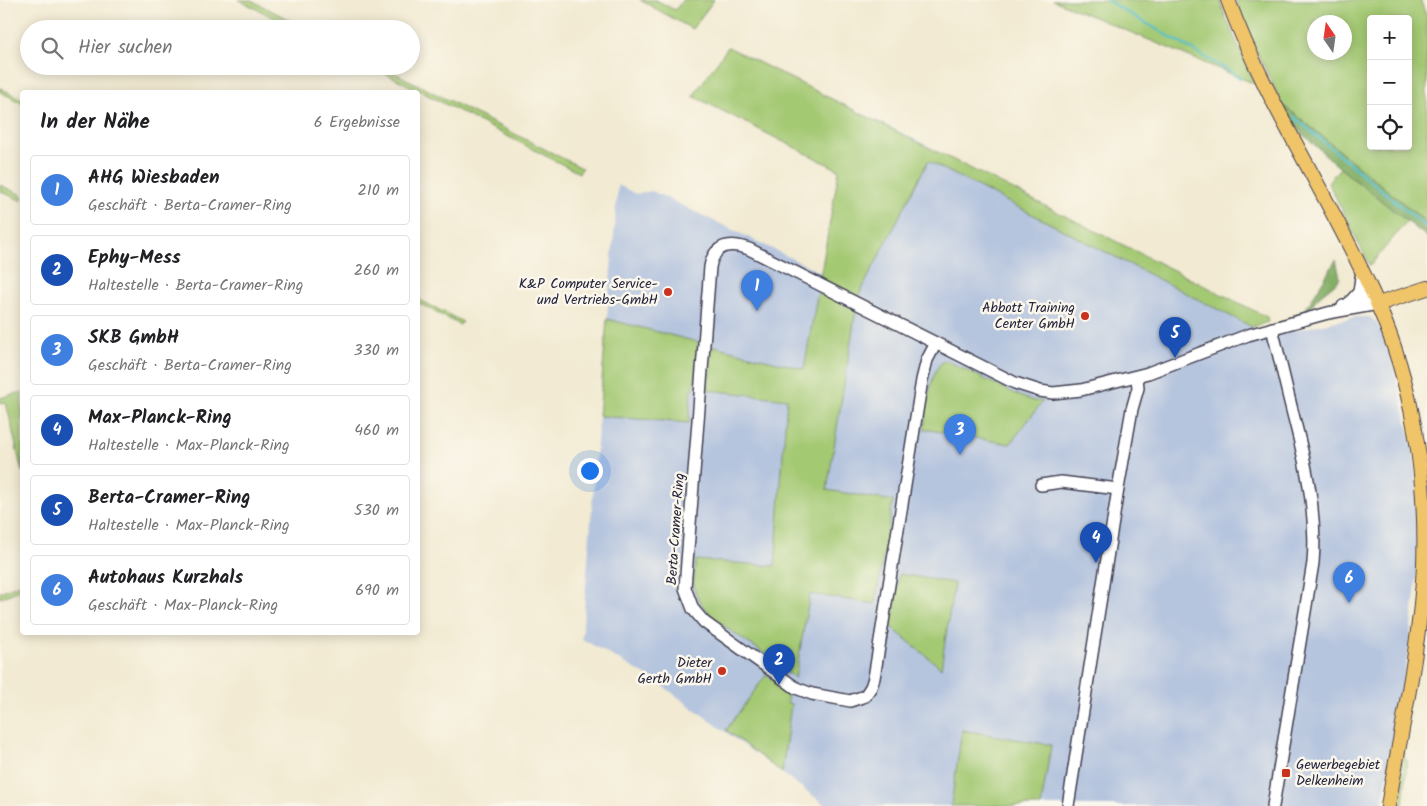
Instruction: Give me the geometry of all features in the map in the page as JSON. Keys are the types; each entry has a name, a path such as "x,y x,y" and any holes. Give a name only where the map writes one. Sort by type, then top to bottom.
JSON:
{"main road":[{"path":"1228,0 1257,66 1376,300 1404,377 1418,443 1423,486 1425,537 1420,616 1388,806"},
{"path":"1376,300 1400,291 1425,289"},
{"path":"1376,300 1399,298 1425,289"},
{"path":"1387,326 1399,298"}],"street":[{"name":"Berta-Cramer-Ring","path":"936,343 927,360 922,380 871,687 865,696 850,701 803,691 783,679 704,622 693,609 685,588 708,286 713,257 718,251 728,246 739,246 749,249 1015,382 1040,391 1053,393 1072,392 1137,376 1221,344 1328,313"},
{"path":"1350,303 1359,292 1362,270"},
{"path":"1328,313 1350,303 1376,300"},
{"path":"1328,313 1376,300"},
{"path":"1272,328 1306,466 1311,492 1314,537 1313,563 1273,806"},
{"path":"1068,806 1118,489 1132,409 1138,388 1137,376"},
{"path":"1041,485 1062,482 1118,489"}],"shaded area":[{"path":"728,47 934,149 928,161 1252,327 1263,337 1356,317 1370,317 1376,322 1382,333 1396,376 1413,450 1417,484 1418,549 1409,645 1382,806 827,806 656,681 582,639 618,185 636,194 652,191 822,273 839,170 693,96"}],"green space":[{"path":"239,0 251,0 290,20 278,20"},
{"path":"640,0 656,0 675,10 683,0 714,0 692,29"},
{"path":"1053,0 1220,0 1225,16 1255,84"},
{"path":"1236,0 1420,0 1427,17 1427,223 1295,114 1283,106 1247,31"},
{"path":"728,47 1267,317 1268,322 1252,327 928,161 858,297 820,278 839,170 693,96"},
{"path":"388,75 399,75 582,168 579,173"},
{"path":"0,88 20,98 20,102 0,92"},
{"path":"1283,106 1427,223 1427,237 1340,168 1295,127"},
{"path":"1340,168 1407,221 1370,266 1328,182"},
{"path":"0,185 20,194 20,200 0,191"},
{"path":"1336,260 1340,278 1318,297 1310,311 1297,316 1305,310"},
{"path":"820,293 856,310 827,490 893,501 875,604 810,594 795,678 767,658 767,655 725,627 706,609 695,591 694,576 696,560 775,566 787,399 708,390 711,348 714,346 804,369 817,296"},
{"path":"420,300 463,322 460,325 420,304"},
{"path":"607,319 698,342 694,389 691,390 689,423 599,416"},
{"path":"945,360 1020,396 1034,401 1043,401 1010,444 924,429 932,381 935,372"},
{"path":"20,393 20,463 6,402 0,403 0,398"},
{"path":"899,574 954,583 941,668 891,627"},
{"path":"20,584 20,590 0,598 0,592"},
{"path":"766,675 788,691 787,702 791,704 782,773 726,730"},
{"path":"962,730 1051,745 1041,806 951,806"},
{"path":"1403,755 1407,761 1403,806 1395,806"}],"waterway":[{"path":"1106,0 1241,78"},
{"path":"1294,117 1427,228"}],"place":[{"name":"K&P Computer Service- und Vertriebs-GmbH","path":"668,292"},
{"name":"AHG Wiesbaden","path":"757,311"},
{"name":"Abbott Training Center GmbH","path":"1085,316"},
{"name":"Berta-Cramer-Ring","path":"1175,358"},
{"name":"SKB GmbH","path":"960,455"},
{"name":"Max-Planck-Ring","path":"1096,563"},
{"name":"Autohaus Kurzhals","path":"1349,603"},
{"name":"Dieter Gerth GmbH","path":"722,671"},
{"name":"Ephy-Mess","path":"779,685"},
{"name":"Gewerbegebiet Delkenheim","path":"1286,773"}]}
